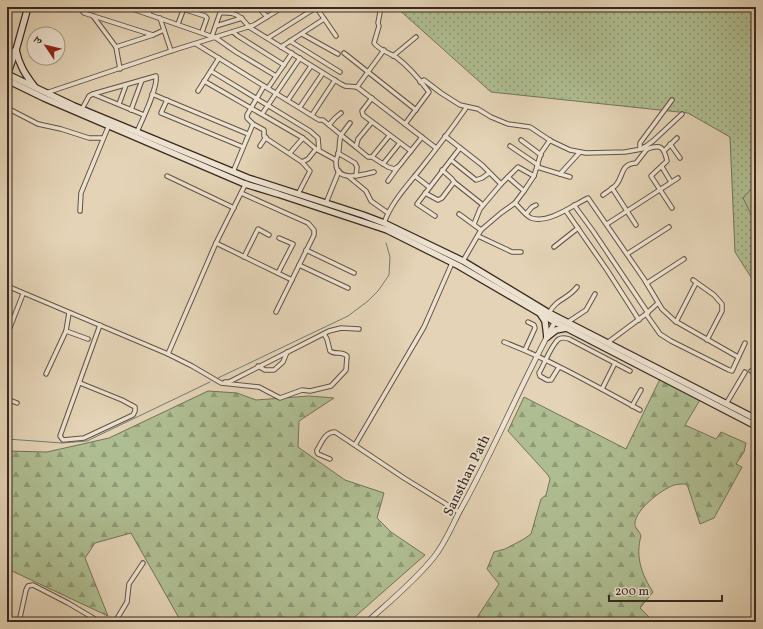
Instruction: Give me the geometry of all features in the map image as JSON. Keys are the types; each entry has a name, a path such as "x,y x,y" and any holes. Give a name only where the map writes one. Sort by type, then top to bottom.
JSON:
{"main road":[{"path":"28,7 16,50 7,74 36,88 45,95 109,125 245,184 387,230 452,263 540,313 568,325 756,426"},
{"path":"7,56 16,50"},
{"path":"16,50 18,61 23,72 36,88"},
{"path":"7,80 82,109 248,178 384,223 463,261 549,313 556,319"},
{"path":"540,313 545,321 547,337 559,328 568,325 607,343 756,419"}],"street":[{"path":"79,7 84,13 154,35"},
{"path":"127,7 214,37 276,76"},
{"path":"149,14 151,7"},
{"path":"258,7 267,17"},
{"path":"45,95 171,51 249,27 283,7"},
{"path":"268,38 316,7 336,36"},
{"path":"381,7 378,23 379,26 374,44 376,47 393,56 410,70 429,92 405,124"},
{"path":"178,24 184,8 207,18 202,32"},
{"path":"214,37 220,13 231,13 242,18 249,27 335,80 345,86 357,87 436,148"},
{"path":"93,16 116,47 120,68"},
{"path":"160,18 171,51"},
{"path":"216,26 242,18"},
{"path":"282,47 324,20"},
{"path":"116,47 154,35 164,30"},
{"path":"233,32 284,65"},
{"path":"302,34 338,54"},
{"path":"393,56 416,37"},
{"path":"290,41 340,72"},
{"path":"196,44 319,120 322,120 368,157 372,157 394,169 399,166"},
{"path":"357,87 384,50"},
{"path":"292,53 276,76 256,99 247,115 247,118 253,124 264,130 266,138 290,153 302,162 310,171 298,194"},
{"path":"344,53 416,110"},
{"path":"198,92 219,58"},
{"path":"262,114 300,58"},
{"path":"288,100 312,66"},
{"path":"211,71 310,131 318,138 318,149 308,159 302,162"},
{"path":"300,108 323,72"},
{"path":"82,109 89,96 93,94 156,76 157,80 137,132"},
{"path":"131,110 142,80"},
{"path":"312,115 335,80"},
{"path":"420,82 424,80 449,99 466,108 478,109 491,117 508,124 530,127 550,140 570,150 586,153 625,152 655,146 661,147 664,150 667,161 662,167 651,175 672,208"},
{"path":"204,81 251,107 336,160"},
{"path":"119,104 126,85"},
{"path":"93,94 144,115"},
{"path":"152,94 248,134"},
{"path":"372,98 362,112 363,115 399,144 411,151"},
{"path":"167,100 161,113 243,147"},
{"path":"644,149 640,143 672,100"},
{"path":"7,108 38,124 90,138 103,138"},
{"path":"384,223 398,195 415,176 466,108"},
{"path":"329,125 341,113"},
{"path":"602,195 617,184 623,169 628,164 636,163 644,149 682,114"},
{"path":"356,147 358,139 372,122"},
{"path":"350,123 341,135 338,146 340,150 336,160 336,167 339,171 366,191 371,201 388,213"},
{"path":"233,172 253,124"},
{"path":"80,211 81,193 109,125"},
{"path":"372,157 389,136"},
{"path":"445,136 482,165 501,184"},
{"path":"388,181 422,137"},
{"path":"260,146 266,138"},
{"path":"290,153 302,138"},
{"path":"664,150 677,138"},
{"path":"521,140 541,155"},
{"path":"463,261 481,230 501,213 515,204 534,176 541,155 550,140"},
{"path":"383,164 399,144"},
{"path":"670,144 680,158"},
{"path":"510,146 538,166 570,177"},
{"path":"435,216 417,204 460,148"},
{"path":"560,174 580,152"},
{"path":"338,153 355,163 357,167 356,176"},
{"path":"451,160 476,180 489,173"},
{"path":"474,224 483,205 508,176 518,167 534,176"},
{"path":"662,167 671,182"},
{"path":"442,170 454,182 483,205"},
{"path":"326,203 339,171"},
{"path":"349,177 374,172"},
{"path":"167,176 234,208"},
{"path":"415,176 429,187"},
{"path":"508,176 524,191"},
{"path":"168,354 216,243 248,178"},
{"path":"607,224 678,178"},
{"path":"425,193 438,200 442,198 454,182"},
{"path":"612,188 626,212 636,225"},
{"path":"241,193 282,210 308,223 314,230 314,235 276,312"},
{"path":"515,204 530,218 542,220 566,211 588,198 647,283 662,309 676,322 738,357"},
{"path":"526,214 536,205"},
{"path":"574,205 593,231 660,334 729,370 732,370 745,343"},
{"path":"566,211 607,270 639,320"},
{"path":"459,214 481,230"},
{"path":"627,254 669,226"},
{"path":"554,247 578,228"},
{"path":"244,257 258,229 269,235"},
{"path":"478,236 512,252 521,252"},
{"path":"278,273 292,244 279,238"},
{"path":"216,243 292,280"},
{"path":"306,250 354,273"},
{"path":"647,283 684,259"},
{"path":"355,445 424,327 452,263"},
{"path":"299,265 348,288"},
{"path":"676,322 694,281 719,300 722,307 707,340"},
{"path":"7,286 168,354 221,383 259,387 280,398 302,390 314,390 331,386 346,370 347,358 345,354 333,353 330,351 324,334"},
{"path":"549,313 556,302 571,294 577,287"},
{"path":"7,336 23,294"},
{"path":"568,325 586,310 595,294"},
{"path":"607,343 639,320 658,303"},
{"path":"46,374 66,331 69,313"},
{"name":"Sansthan Path","path":"366,622 435,557 452,528 556,319"},
{"path":"525,350 535,328 534,325 528,322"},
{"path":"80,383 122,400 135,407 133,415 84,438 63,440 60,436 100,325"},
{"path":"221,383 229,382 258,366 324,334 341,328 359,329"},
{"path":"66,331 88,339"},
{"path":"559,367 551,380 547,380 540,376 546,360 555,344 559,338 563,338 569,339 630,371"},
{"path":"504,342 538,356 640,410"},
{"path":"258,366 265,370 274,370 283,362 288,352"},
{"path":"602,389 615,363"},
{"path":"751,370 756,371"},
{"path":"726,404 745,372"},
{"path":"632,406 641,390"},
{"path":"7,399 17,403"},
{"path":"330,459 318,454 317,452 326,435 330,432 335,432 404,478 459,512"},
{"path":"115,622 127,602 129,584 143,563"},
{"path":"19,622 26,590 28,586 32,585 68,603 100,622"}],"green space":[{"path":"396,7 756,7 756,285 735,252 730,137 688,113 491,92"},
{"path":"756,184 756,224 743,198"},
{"path":"660,379 700,400 685,425 716,439 721,432 746,443 744,452 736,464 742,467 714,518 700,524 688,487 686,484 678,484 669,487 650,501 644,506 636,518 635,525 641,536 639,544 639,558 643,572 653,592 640,608 654,622 474,622 499,584 487,569 494,552 505,549 531,534 541,499 546,495 550,479 508,431 524,397 626,449"},
{"path":"208,391 237,393 256,400 309,396 334,398 299,421 298,447 345,480 384,493 377,518 391,532 425,555 349,622 183,622 179,618 131,533 95,543 85,558 108,616 12,571 7,591 7,451 47,452 109,438"}],"waterway":[{"path":"218,378 348,316 368,301 378,291 389,275 390,257 386,243"},
{"path":"7,439 62,443 87,441 210,382"}]}
